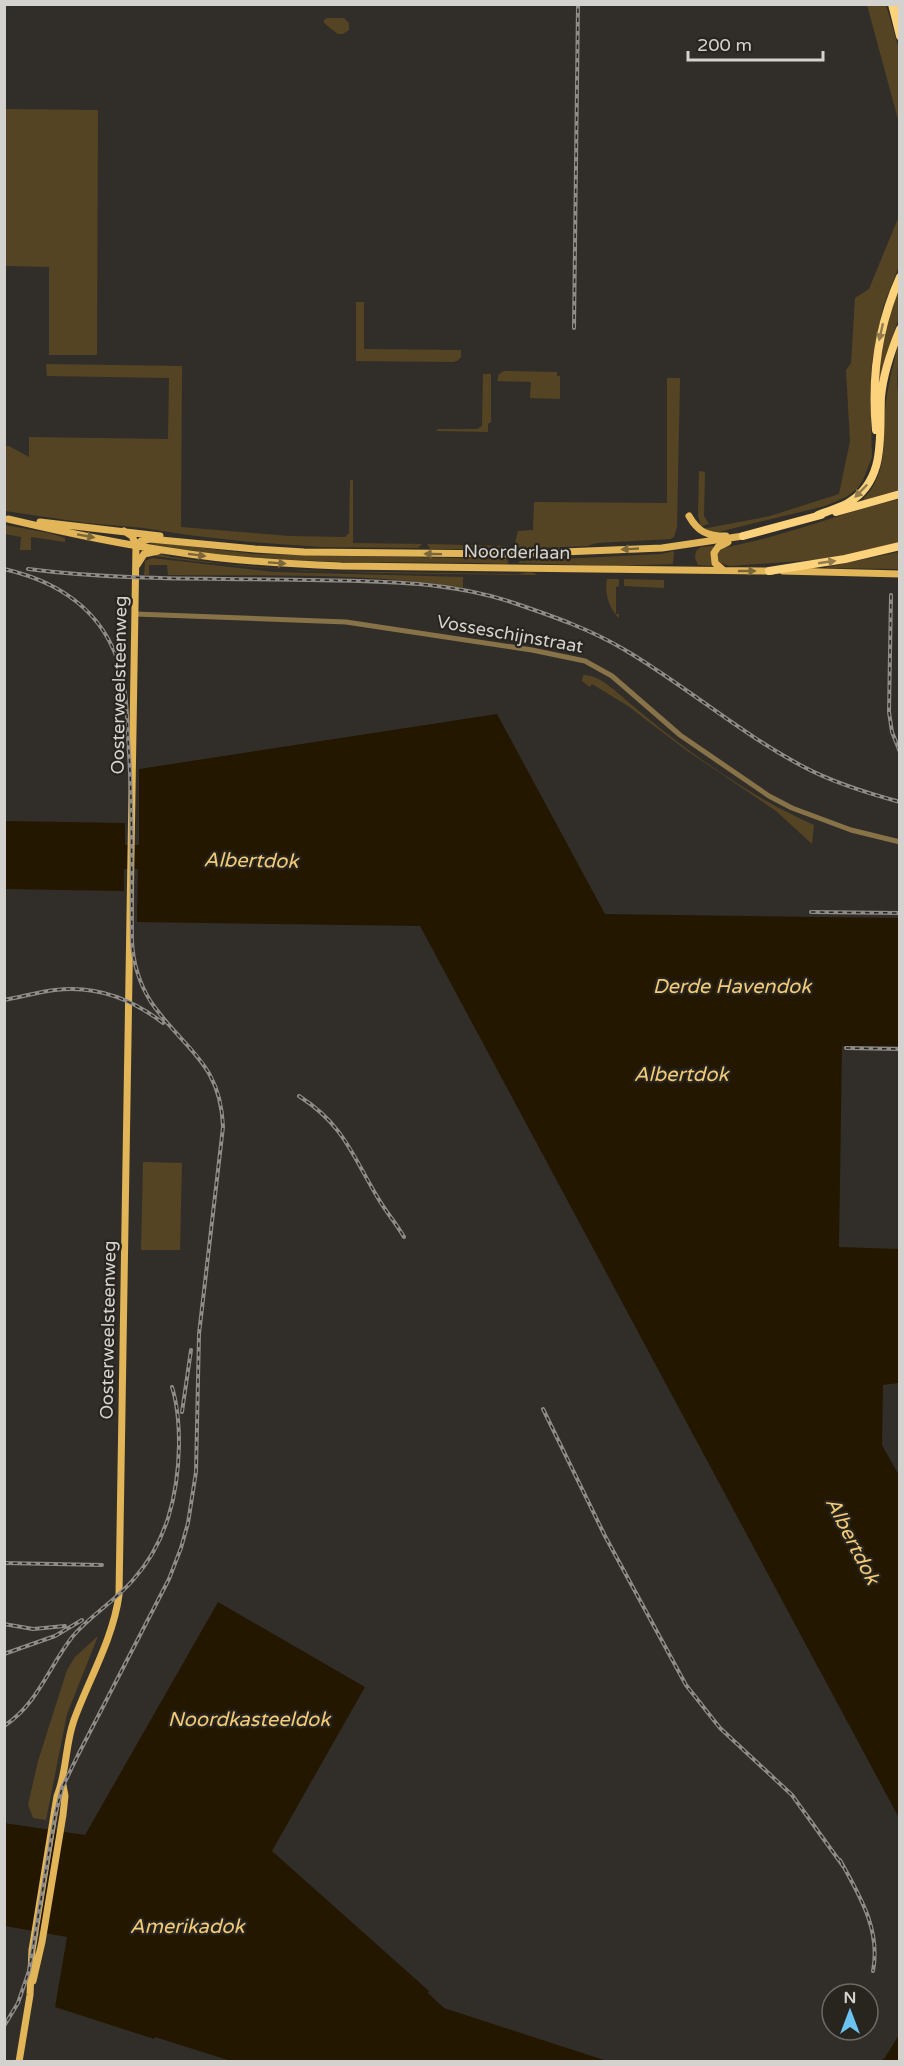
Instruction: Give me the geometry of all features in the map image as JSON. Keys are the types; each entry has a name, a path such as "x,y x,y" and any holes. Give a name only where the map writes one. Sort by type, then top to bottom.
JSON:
{"highway":[{"path":"892,4 900,36"},
{"path":"879,446 875,423 875,366 884,319 900,277"},
{"path":"818,515 848,502 864,489 877,466 883,388 900,329"},
{"name":"Noorderlaan","path":"743,536 900,494"},
{"path":"769,571 845,559 900,546"}],"main road":[{"path":"689,516 695,526 705,534 743,536"},
{"name":"Noorderlaan","path":"6,518 124,531 186,542"},
{"name":"Noorderlaan","path":"6,518 72,534 174,552 298,564 900,574"},
{"path":"124,531 132,536 136,545"},
{"path":"725,571 715,563 714,553 721,545 743,536"},
{"name":"Noorderlaan","path":"136,545 150,539 304,552 513,554 662,548 743,536"},
{"name":"Oosterweelsteenweg","path":"31,1986 33,1941 57,1797 63,1782 74,1720 114,1621 118,1595 136,545"},
{"path":"136,567 140,557 146,553 174,552"},
{"path":"513,554 513,568"},
{"name":"Oosterweelsteenweg","path":"31,1986 37,1969 62,1823 63,1782"},
{"path":"19,2061 31,1986"}],"street":[{"name":"Vosseschijnstraat","path":"135,614 354,622 532,650 585,661 618,681 680,735 769,796 792,808 851,831 900,842"}],"shaded area":[{"path":"867,5 886,5 899,49 899,123"},
{"path":"327,18 344,18 349,23 349,30 338,34 324,23"},
{"path":"5,109 98,110 97,355 49,355 49,267 5,266"},
{"path":"899,216 899,266 883,307 872,361 870,390 872,457 863,480 857,489 846,497 825,506 714,533 702,529 770,516 839,494 850,441 846,370 851,363 855,298 869,289"},
{"path":"899,282 899,317 885,360 880,385 876,385 880,344"},
{"path":"356,302 364,302 364,349 461,350 461,357 453,362 356,361"},
{"path":"899,341 897,382 900,416 899,490 864,500 878,477 881,465 886,401"},
{"path":"46,364 182,366 181,527 289,536 345,537 349,533 350,480 353,480 353,543 422,544 418,548 322,547 250,542 5,511 5,446 29,457 29,437 168,439 169,378 47,376"},
{"path":"504,371 557,372 557,376 560,376 560,399 530,398 531,382 497,381 499,374"},
{"path":"483,374 491,374 491,422 488,424 488,432 436,431 438,429 477,429 482,426"},
{"path":"667,378 680,378 677,527 674,537 597,543 587,546 517,549 515,543 518,531 533,530 534,502 667,503"},
{"path":"699,471 705,472 704,516 709,524 701,526 698,516"},
{"path":"899,499 899,542 849,555 814,560 730,566 718,562 716,555 723,548 768,538"},
{"path":"5,525 49,533 65,538 65,542 31,537 31,550 20,550 21,537 5,534"},
{"path":"153,542 254,554 506,559 509,562 506,564 274,559 192,551 151,544"},
{"path":"427,544 508,546 505,549 430,549"},
{"path":"713,546 714,566 698,565 695,558 696,551 701,547"},
{"path":"674,551 673,564 616,566 518,563 520,561 661,554"},
{"path":"899,552 899,569 825,568 826,567"},
{"path":"156,553 223,564 278,569 250,567 203,562 155,556"},
{"path":"152,558 274,572 463,577 463,588 353,577 168,575 167,565 149,565 149,575 144,575 145,561"},
{"path":"334,571 518,574 530,572 537,575 393,573"},
{"path":"607,579 619,579 619,586 616,587 616,614 619,614 619,618 612,610 608,600"},
{"path":"624,579 664,580 664,588 624,586"},
{"path":"583,675 597,678 610,686 653,723 719,772 766,801 814,825 812,844 776,811 686,750 628,706 592,684 590,687 582,681"},
{"path":"143,1162 182,1163 180,1250 141,1250"},
{"path":"98,1636 67,1714 46,1820 33,1818 28,1805 38,1761 67,1670 75,1657"}],"water":[{"name":"Albertdok","path":"497,714 605,914 899,918 899,1046 842,1046 839,1247 899,1249 899,1383 883,1385 882,1445 900,1477 899,1818 420,926 137,922 138,869 124,869 124,891 5,889 5,821 125,823 125,845 139,845 139,769"},
{"name":"Amerikadok","path":"218,1602 365,1687 272,1851 429,1991 428,1993 444,2008 607,2061 231,2061 55,2007 67,1937 5,1926 4,1823 85,1835"},
{"path":"899,2035 899,2061 878,2061 884,2059"}],"railway":[{"path":"574,328 578,4"},
{"path":"4,569 47,583 82,606 108,638 117,658 125,690 127,717 131,800 132,941 135,965 151,1002 208,1071 221,1105 223,1127 199,1334 196,1472 188,1523 169,1579 62,1788 55,1816 29,1971 18,2003 4,2026"},
{"path":"28,569 99,576 388,582 439,586 489,596 585,629 648,664 758,740 804,767 851,787 900,802"},
{"path":"891,595 889,712 892,732 900,752"},
{"path":"811,912 900,913"},
{"path":"4,1000 55,990 99,992 139,1007 163,1023"},
{"path":"846,1048 900,1049"},
{"path":"299,1096 327,1118 346,1142 381,1203 404,1237"},
{"path":"182,1412 191,1350"},
{"path":"4,1726 26,1707 73,1636 133,1580 145,1565 162,1534 173,1500 178,1464 179,1430 172,1387"},
{"path":"543,1409 605,1536 686,1685 720,1728 792,1795 843,1866"},
{"path":"4,1563 102,1565"},
{"path":"4,1654 55,1636 82,1620"},
{"path":"4,1624 33,1629 65,1626"},
{"path":"840,1860 867,1913 874,1941 873,1971"}],"water label":[{"name":"Derde Havendok","path":"732,987"},
{"name":"Noordkasteeldok","path":"249,1720"}]}
